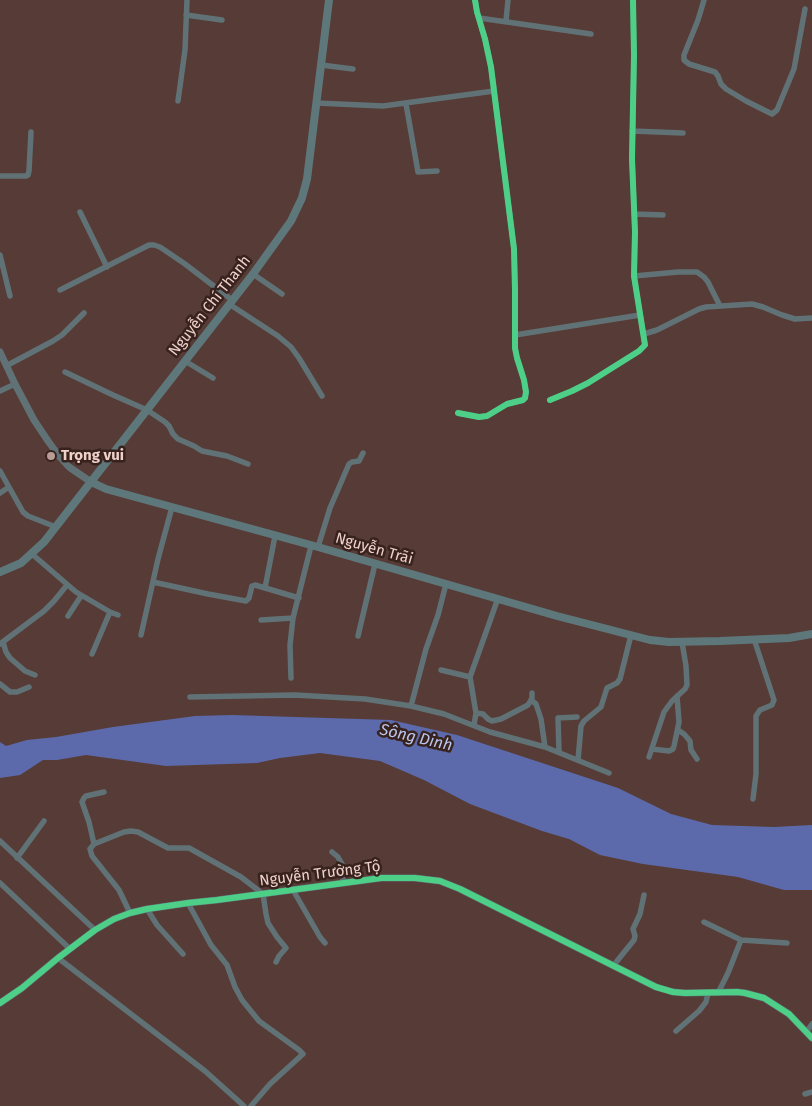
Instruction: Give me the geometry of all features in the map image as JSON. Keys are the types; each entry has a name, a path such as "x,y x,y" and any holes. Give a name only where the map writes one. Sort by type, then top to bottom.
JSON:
{"main road":[{"name":"Nguyễn Chí Thanh","path":"0,572 21,562 44,542 289,226 302,198 310,159 329,0"},
{"name":"Nguyễn Trãi","path":"91,482 106,489 315,546 557,616 658,641 682,642 789,638 812,634"}],"street":[{"path":"178,101 185,50 187,0"},
{"path":"458,413 479,417 487,416 507,404 524,399 526,395 526,387 515,348 516,290 514,248 494,91 489,54 475,0"},
{"path":"506,21 508,0"},
{"path":"550,400 572,392 588,383 639,351 645,345 634,276 632,159 633,0"},
{"path":"704,0 696,27 684,55 684,60 689,64 714,72 726,89 772,114 777,110 794,69 805,9"},
{"path":"186,15 222,20"},
{"path":"479,18 591,34"},
{"path":"321,65 353,69"},
{"path":"316,104 370,106 406,104 494,91"},
{"path":"406,104 418,172 437,171"},
{"path":"632,131 683,133"},
{"path":"0,176 28,175 31,132"},
{"path":"80,212 107,267"},
{"path":"634,214 662,215"},
{"path":"60,290 149,245 156,245 185,264 231,302 278,336 302,362 322,396"},
{"path":"0,255 10,296"},
{"path":"634,276 697,272 708,282 720,306"},
{"path":"253,274 282,294"},
{"path":"644,334 657,330 699,308 706,307 752,304 795,319 812,318"},
{"path":"6,366 62,335 84,313"},
{"path":"515,335 640,315"},
{"name":"Nguyễn Trãi","path":"0,352 34,420 58,456 72,470 91,482"},
{"path":"186,361 214,378"},
{"path":"65,372 113,396 147,410 166,422 178,439 202,451 227,456 248,464"},
{"path":"0,391 15,384"},
{"path":"291,678 290,645 294,618 315,546 349,464 359,461 363,453"},
{"path":"0,471 25,514 56,527"},
{"path":"0,494 8,487"},
{"path":"141,635 172,507"},
{"path":"265,588 275,536"},
{"path":"32,554 81,596 118,615"},
{"path":"358,636 375,564"},
{"path":"153,582 246,601 252,586 255,585 299,598"},
{"path":"411,706 426,648 438,615 446,584"},
{"path":"35,675 10,658 2,643 44,611 67,585"},
{"path":"68,616 81,596"},
{"path":"474,725 476,713 470,677 498,598"},
{"path":"92,654 110,612"},
{"path":"261,620 294,618"},
{"path":"578,760 581,726 600,707 607,688 617,683 620,679 630,635"},
{"path":"753,799 756,774 756,716 760,710 772,706 774,700 754,639"},
{"path":"649,757 667,706 688,685 682,642"},
{"path":"441,670 470,677"},
{"path":"0,684 10,692 29,688"},
{"path":"476,713 482,714 491,721 496,721 526,706 531,700 532,693"},
{"path":"190,696 296,696 365,699 411,706 444,714 490,732 545,747 609,773"},
{"path":"652,749 669,751 672,749 679,722 677,696"},
{"path":"531,700 536,704 541,719 545,747"},
{"path":"559,752 558,718 577,717"},
{"path":"678,730 690,741 691,750 698,760"},
{"path":"94,844 82,802 86,796 104,792"},
{"path":"18,858 44,821"},
{"path":"130,913 119,890 92,856 90,849 94,844 124,832 134,831 168,848 189,848 241,877 263,894 268,923 286,948 276,962"},
{"path":"0,841 95,930"},
{"path":"332,852 341,861 343,866 343,883"},
{"name":"Nguyễn Trường Tộ","path":"0,1003 22,988 95,930 130,913 188,903 396,877 440,881 460,889 649,984 663,989 680,993 745,992 764,998 786,1011 812,1038"},
{"path":"0,883 70,949"},
{"path":"293,890 325,943"},
{"path":"613,966 634,940 633,929 640,914 644,895"},
{"path":"188,903 210,945 227,965 242,1000 259,1021 303,1054 270,1084 251,1106"},
{"path":"148,909 157,925 183,954"},
{"path":"704,922 741,940 787,943"},
{"path":"718,993 741,940"},
{"path":"58,958 205,1071 244,1106"},
{"path":"676,1031 706,1002 708,993"},
{"path":"807,1031 812,1024"}],"water":[{"name":"Sông Dinh","path":"232,715 391,720 457,735 618,788 671,814 712,825 774,827 812,825 812,890 784,890 738,877 643,864 600,855 569,839 470,804 424,780 380,761 320,753 257,763 166,766 86,755 57,760 43,760 20,775 0,778 0,742 6,746 27,740 113,727 195,716"}],"cycle path":[{"path":"458,413 479,417 487,416 507,404 523,400 526,392 515,348 514,249 491,67 475,0"},
{"path":"550,400 588,383 639,351 645,345 634,276 635,232 632,159 633,0"},
{"path":"0,1003 22,988 95,930 114,919 130,913 188,903 381,878 415,878 440,881 460,889 656,987 673,992 737,992 764,998 789,1014 812,1038"}],"place":[{"name":"Trọng vui","path":"51,456"}]}
